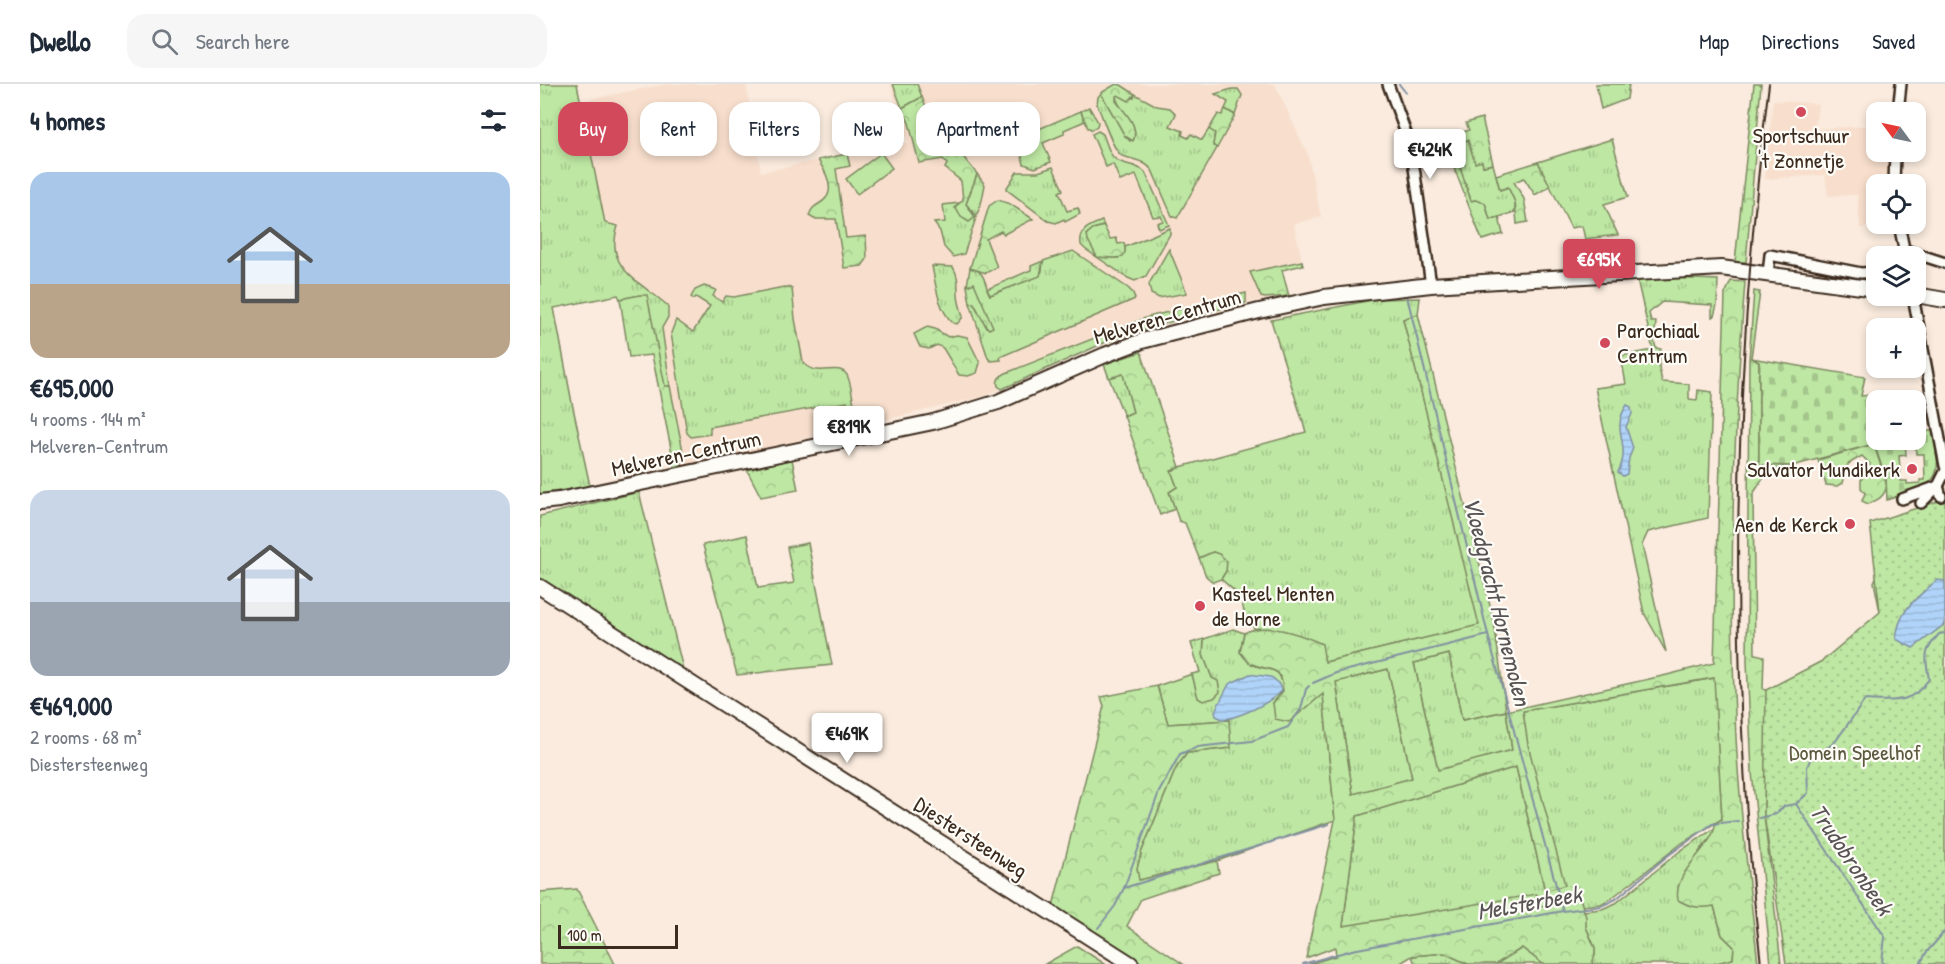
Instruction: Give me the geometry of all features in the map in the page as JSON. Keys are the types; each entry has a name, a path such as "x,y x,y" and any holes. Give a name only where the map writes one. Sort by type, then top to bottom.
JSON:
{"main road":[{"name":"Melveren-Centrum","path":"540,504 933,422 998,402 1124,347 1259,311 1324,297 1431,285 1721,268 1866,288"},
{"path":"1926,297 1945,300"},
{"name":"Diestersteenweg","path":"542,587 1131,964"}],"street":[{"path":"1388,84 1411,147 1431,285"},
{"path":"1899,102 1901,84"},
{"path":"1768,274 1770,255 1866,273"},
{"path":"1926,259 1945,263"},
{"path":"1916,306 1945,466"},
{"path":"1921,503 1938,486 1945,472"},
{"path":"1938,486 1941,496"},
{"path":"1902,499 1938,486"}],"shaded area":[{"path":"666,84 746,84 749,102 729,102 729,156 758,156 761,172 839,156 904,156 904,143 908,142 904,129 904,102 896,102 890,84 1275,84 1308,155 1321,217 1294,224 1303,265 1282,270 1289,296 1186,317 1106,342 985,396 755,451 682,466 658,353 629,357 620,299 591,156 628,156 628,102 580,101"},
{"path":"1773,100 1818,104 1815,129 1866,126 1866,162 1892,162 1892,174 1866,174 1866,227 1860,228 1857,195 1828,196 1825,175 1765,179"}],"green space":[{"path":"540,84 577,84 581,102 558,102 558,156 592,156 605,223 618,226 615,241 616,253 621,264 628,274 668,306 668,317 662,328 670,386 665,387 640,295 620,299 618,295 554,308 590,486 540,494"},
{"path":"893,84 917,84 922,97 904,107 904,102 900,102"},
{"path":"1116,84 1135,94 1129,101 1116,96 1116,101 1135,130 1133,141 1125,136 1101,93"},
{"path":"1596,84 1629,84 1627,99 1601,109"},
{"path":"1754,84 1761,84 1746,262 1735,262"},
{"path":"1238,89 1242,95 1235,115 1225,109 1228,102 1215,94"},
{"path":"1101,93 1130,141 1134,139 1134,127 1120,107 1116,96 1118,94 1134,98 1135,94 1157,106 1170,108 1176,114 1170,126 1183,131 1182,135 1188,138 1191,134 1202,140 1209,129 1215,133 1213,145 1217,148 1177,218 1172,216 1152,170 1142,162 1122,156 1115,148 1097,104"},
{"path":"922,97 924,102 916,102 916,151 904,112 904,107"},
{"path":"1089,107 1098,122 1097,126 1091,130 1081,111"},
{"path":"1225,109 1235,115 1217,148 1213,145 1215,133 1209,129 1218,114 1222,115"},
{"path":"1081,111 1085,121 1043,143 1051,162 1035,168 1024,164 1022,156 1040,156 1040,128"},
{"path":"1482,118 1493,164 1483,166 1482,161 1475,163 1468,140 1452,143 1471,201 1485,203 1490,220 1499,217 1503,234 1482,240 1443,139 1469,130 1466,123"},
{"path":"1098,131 1103,134 1108,149 1116,160 1145,172 1169,225 1159,229 1157,223 1163,221 1161,216 1153,217 1136,175 1120,181 1113,164 1106,167 1092,134"},
{"path":"1612,139 1628,197 1604,204 1618,235 1585,239 1582,226 1571,228 1538,162"},
{"path":"1468,140 1483,166 1493,164 1500,190 1508,187 1515,202 1515,212 1490,220 1485,203 1471,201 1452,143"},
{"path":"848,156 850,166 836,169 846,238 866,236 867,259 862,266 844,268 836,219 814,219 809,216 812,209 824,201 829,189 828,178 818,160"},
{"path":"877,156 883,156 892,168 857,194 846,179"},
{"path":"917,156 963,156 977,174 966,204 975,217 969,222 961,217 955,207 963,200 961,181 945,168 947,164 943,159 919,163"},
{"path":"1538,162 1550,186 1535,195 1524,178 1514,182 1524,199 1528,222 1517,224 1515,202 1508,187 1500,190 1496,175"},
{"path":"1053,167 1063,190 1059,192 1067,211 1078,208 1080,214 1065,222 1064,219 1056,223 1048,221 1006,189 1017,172 1038,172"},
{"path":"977,174 985,185 982,200 964,254 953,257 944,247 940,231 934,223 945,222 943,205 959,203 955,208 975,214 966,204"},
{"path":"998,200 1010,204 1033,219 1004,234 1001,231 986,239 997,267 986,273 970,268 989,206"},
{"path":"1102,221 1104,226 1093,229 1087,234 1097,257 1119,258 1125,252 1125,247 1170,228 1170,234 1146,276 1135,281 1128,278 1085,249 1081,245 1083,232"},
{"path":"1104,226 1110,239 1116,238 1118,244 1124,243 1125,250 1122,257 1097,257 1087,234 1093,229"},
{"path":"1169,249 1187,293 1159,298 1151,294 1149,284"},
{"path":"1073,251 1128,288 1135,299 1000,357 1001,360 991,361 970,303 973,302 989,329 967,286 970,268 982,275 990,295 1039,276 1043,261"},
{"path":"1043,261 1040,276 990,295 987,289 1031,270 1031,266"},
{"path":"1302,261 1303,265 1282,270 1289,296 1261,297 1250,272"},
{"path":"932,266 953,267 958,280 958,297 963,317 957,324 953,323 944,311 936,289"},
{"path":"1637,279 1718,280 1717,305 1712,317 1712,305 1662,302 1649,313 1651,322 1656,322 1654,341 1656,348 1661,349 1659,367 1662,382 1689,384 1689,399 1697,400 1698,390 1712,392 1708,518 1648,532 1642,545 1666,652 1644,613 1595,388 1626,384 1621,356 1653,350"},
{"path":"1731,281 1745,282 1733,498 1733,661 1736,746 1758,964 1713,964 1733,959 1734,947 1722,935 1714,906 1695,907 1678,900 1681,879 1709,841 1715,823 1722,819 1714,678 1523,711 1528,745 1565,885 1545,891 1516,767 1357,816 1343,926 1537,894 1540,906 1557,902 1572,891 1580,898 1586,917 1586,927 1595,948 1592,964 1543,964 1522,948 1496,964 1468,964 1444,953 1412,956 1399,964 1309,964 1336,956 1335,947 1306,958 1335,820 1323,694 1289,722 1275,719 1273,703 1283,691 1280,676 1273,670 1250,663 1240,652 1244,633 1262,628 1283,630 1304,636 1322,644 1325,662 1479,625 1403,319 1418,314 1494,622 1506,711 1714,663 1725,294","holes":["1449,654 1462,720 1506,711 1512,750 1438,770 1414,663","1388,669 1412,778 1353,794 1336,682"]},
{"path":"974,283 993,327 989,329 974,303 970,303 967,286"},
{"path":"704,286 716,290 713,296 722,302 726,296 734,297 784,287 792,288 803,362 815,370 843,371 848,378 854,404 848,406 847,402 710,427 710,434 691,437 687,433 671,333 676,320 693,332 710,306 696,297 694,299 691,297 695,290"},
{"path":"1754,291 1760,292 1751,358 1759,362 1759,465 1792,466 1768,471 1753,494 1755,654 1764,656 1763,689 1781,697 1874,627 1880,612 1874,582 1878,573 1945,672 1765,772 1764,815 1781,964 1771,964 1752,772 1747,662 1749,360"},
{"path":"1246,293 1246,303 1186,317 1106,342 1002,389 998,386 999,378 1006,373 1148,317"},
{"path":"647,295 665,386 670,386 684,456 682,464 675,468 652,355 629,357 620,299"},
{"path":"1420,298 1418,314 1403,319 1480,625 1325,662 1321,644 1288,633 1254,628 1245,614 1241,597 1221,579 1226,571 1213,552 1199,558 1185,523 1179,521 1169,492 1177,487 1171,471 1306,432 1271,320 1377,299"},
{"path":"927,327 948,337 957,335 967,337 980,363 977,373 968,376 959,375 943,348 937,345 929,349 920,347 914,334"},
{"path":"1141,352 1180,467 1171,471 1177,487 1169,492 1175,509 1160,515 1124,416 1133,412 1123,374 1109,378 1104,364"},
{"path":"1751,358 1865,377 1861,396 1866,396 1866,446 1792,466 1759,465 1759,362"},
{"path":"1123,373 1133,412 1124,416 1109,378"},
{"path":"1926,431 1933,431 1937,463 1936,473 1932,480 1915,490 1887,500 1886,479 1876,450 1906,450 1906,455 1899,456 1901,481 1907,481 1907,484 1920,483 1920,480 1925,480 1924,454 1916,454 1916,450 1926,450"},
{"path":"1866,446 1866,450 1876,450 1887,486 1884,493 1880,498 1868,504 1862,501 1865,493 1861,488 1861,480 1870,464 1862,456 1848,464 1843,483 1838,486 1826,485 1818,460"},
{"path":"792,459 798,490 761,497 747,470"},
{"path":"639,492 684,673 540,579 540,516"},
{"name":"Domein Speelhof","path":"1945,499 1945,964 1786,964 1764,815 1766,690 1822,661 1880,612 1870,523"},
{"path":"747,535 758,588 794,583 787,547 808,543 832,665 737,675 703,545"},
{"path":"1213,552 1227,561 1226,571 1221,579 1213,582 1206,576 1199,558"},
{"path":"1233,629 1244,633 1240,652 1250,663 1273,670 1280,676 1283,691 1273,703 1305,709 1323,693 1335,820 1217,861 1138,881 1137,868 1141,853 1176,768 1187,753 1230,748 1229,720 1168,724 1157,686 1192,674 1196,689 1212,678 1203,655 1204,639"},
{"path":"1204,639 1203,655 1212,678 1218,681 1220,692 1214,698 1203,701 1198,698 1192,674 1200,672 1191,643"},
{"path":"1449,654 1462,720 1506,711 1512,750 1438,771 1414,663"},
{"path":"1388,669 1412,778 1353,795 1336,682"},
{"path":"1715,678 1722,819 1682,843 1613,897 1601,904 1582,906 1580,898 1572,892 1558,902 1540,906 1537,895 1343,927 1357,816 1516,767 1545,891 1523,711"},
{"path":"1157,686 1168,724 1229,720 1231,748 1187,753 1176,768 1137,868 1139,880 1217,861 1219,873 1141,899 1127,926 1183,964 1143,964 1053,906 1104,706 1101,697"},
{"path":"1715,828 1714,834 1699,852 1722,935 1734,947 1733,959 1713,964 1592,964 1595,948 1586,927 1584,911 1602,909 1616,903 1680,851"},
{"path":"577,889 615,964 540,964 540,892"},
{"path":"1077,946 1105,964 1045,964"},
{"path":"1522,948 1543,964 1496,964"},
{"path":"1444,953 1468,964 1415,964 1412,956"}],"water":[{"path":"1627,405 1631,407 1632,414 1626,427 1633,448 1627,474 1623,476 1618,472 1623,453 1620,422"},
{"path":"1937,580 1945,581 1945,624 1913,648 1896,639 1901,620 1910,605"},
{"path":"1250,674 1273,678 1282,691 1255,709 1240,715 1224,720 1216,716 1215,711 1229,684"}],"waterway":[{"path":"1399,84 1406,93"},
{"name":"Vloedgracht Hornemolen","path":"1407,296 1488,635 1563,911"},
{"name":"Melsterbeek","path":"1759,818 1776,814 1784,806 1796,804 1808,793 1807,767 1810,760 1835,742 1865,700 1901,700 1922,687 1929,679 1926,655 1930,645 1939,634 1945,633"},
{"path":"1313,683 1336,673 1488,635"},
{"path":"641,659 757,735"},
{"path":"1098,928 1115,906 1124,888 1159,792 1180,754 1197,747 1252,741 1288,727 1301,709 1306,689 1309,686"},
{"path":"765,739 831,781"},
{"name":"Trudobronbeek","path":"1796,804 1885,937 1882,962 1885,964"},
{"name":"Melsterbeek","path":"1303,964 1352,950 1601,906 1616,899 1666,857 1712,824 1738,821"},
{"path":"1124,888 1329,824"},
{"name":"Trudobronbeek","path":"1920,964 1926,953 1945,931"}],"railway":[{"path":"1761,964 1750,854 1743,744 1738,524 1747,304 1769,84"}],"place":[{"name":"Sportschuur 't Zonnetje","path":"1801,112"},
{"name":"Parochiaal Centrum","path":"1605,343"},
{"name":"Salvator Mundikerk","path":"1912,469"},
{"name":"Aen de Kerck","path":"1850,524"},
{"name":"Kasteel Menten de Horne","path":"1200,606"}]}
